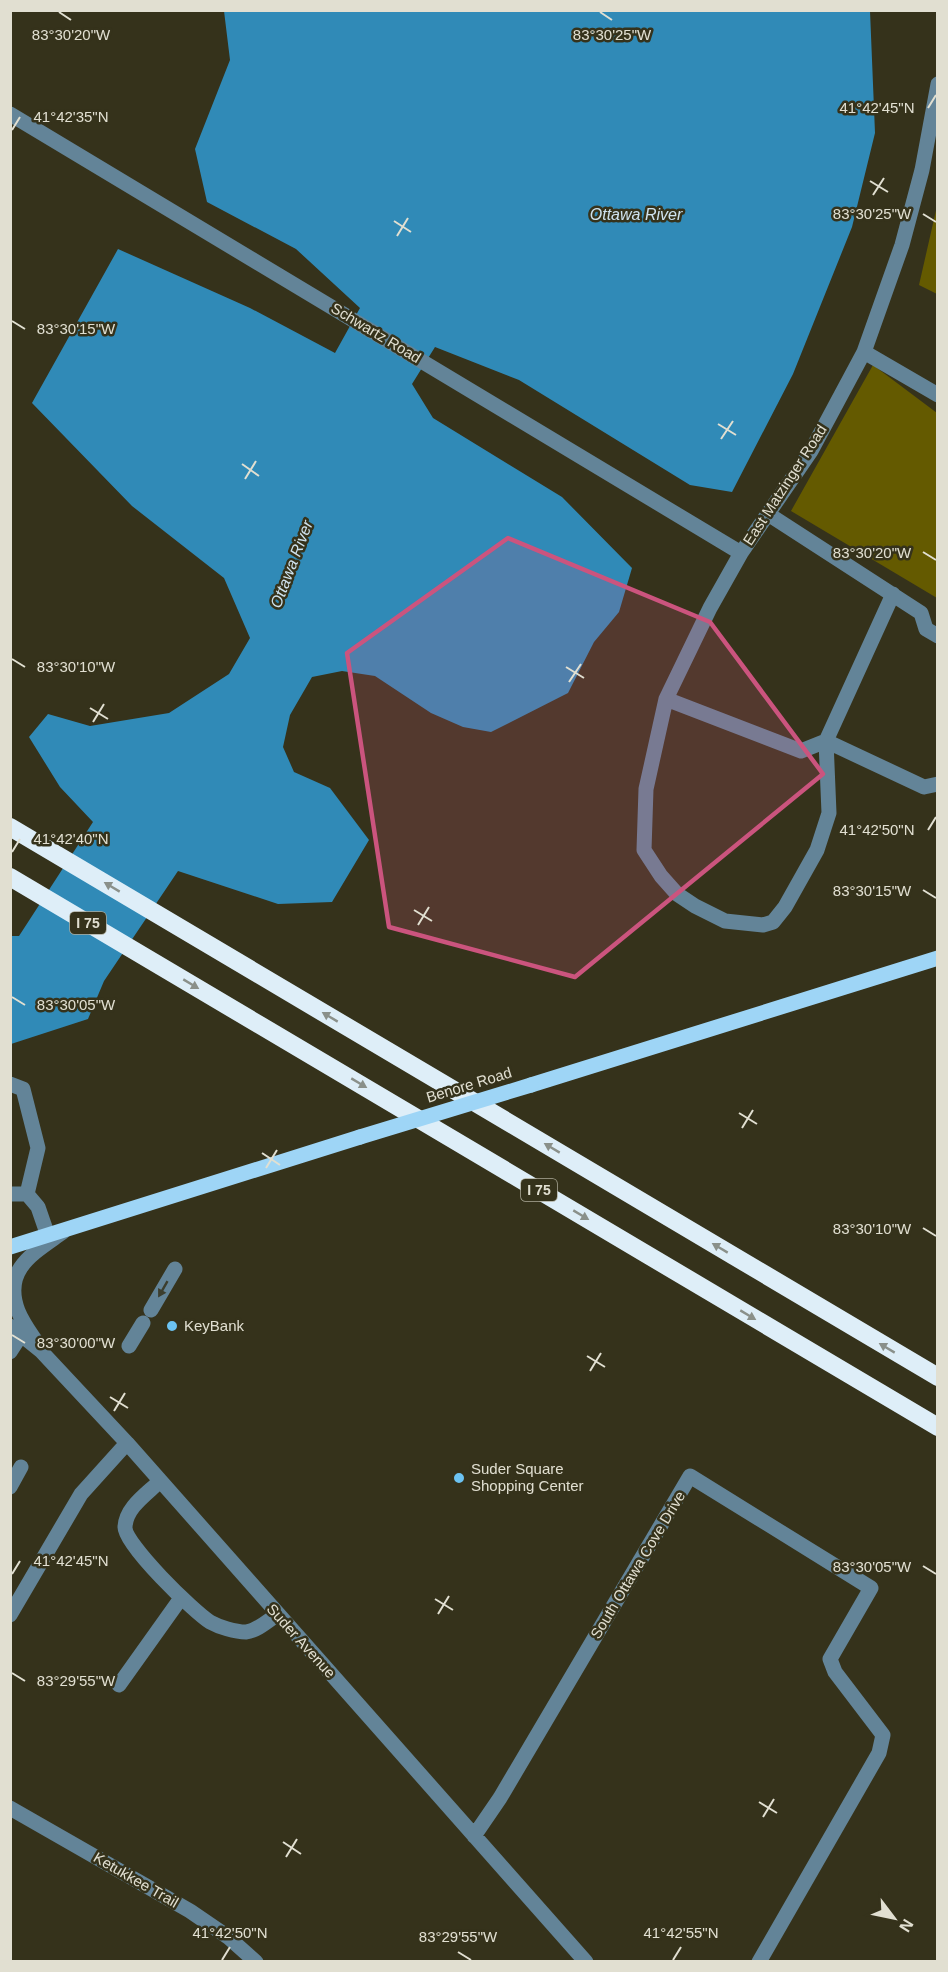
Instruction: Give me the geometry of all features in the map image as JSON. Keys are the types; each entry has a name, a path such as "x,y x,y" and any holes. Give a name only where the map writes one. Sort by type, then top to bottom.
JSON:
{"highway":[{"path":"10,827 938,1377"},
{"name":"I 75","path":"10,877 938,1427"}],"main road":[{"name":"Benore Road","path":"10,1247 938,958"},
{"path":"10,1240 40,1238"}],"street":[{"name":"East Matzinger Road","path":"826,741 829,813 817,850 785,907 773,922 763,925 725,921 677,894 661,876 644,850 646,789 666,699 710,608 741,553 811,451 864,352 902,245 922,170 938,84"},
{"name":"Schwartz Road","path":"10,114 741,553"},
{"path":"864,352 938,395"},
{"path":"768,514 921,613 926,629 938,636"},
{"path":"666,699 801,751 826,741 893,594"},
{"path":"826,741 924,787 938,784"},
{"path":"10,1084 23,1089 38,1148 27,1194"},
{"path":"10,1194 27,1194 38,1207 40,1238"},
{"path":"41,1351 18,1311 14,1293 17,1270 29,1256 66,1230"},
{"path":"129,1346 175,1269"},
{"path":"10,1352 16,1330"},
{"name":"Suder Avenue","path":"16,1330 41,1351 127,1443 586,1962"},
{"path":"10,1615 81,1494 127,1443"},
{"path":"10,1487 21,1467"},
{"name":"South Ottawa Cove Drive","path":"474,1836 500,1798 690,1476 871,1588 830,1659 840,1680 883,1735 879,1753 759,1962"},
{"path":"160,1481 135,1504 126,1517 124,1530 131,1543 181,1598 211,1622 228,1629 247,1632 278,1614"},
{"path":"119,1685 181,1598"},
{"name":"Ketukkee Trail","path":"10,1808 190,1911 228,1937 256,1961"}],"highlighted area":[{"path":"508,538 710,622 823,774 575,977 389,927 347,653"}],"shaded area":[{"path":"937,206 937,294 919,285"},
{"path":"873,365 937,413 937,598 791,511"}],"water":[{"name":"Ottawa River","path":"224,11 870,11 875,133 852,227 793,374 732,492 690,485 519,380 435,347 412,384 433,418 562,497 632,568 619,612 594,642 568,693 491,732 463,727 431,713 375,676 342,671 312,677 290,715 283,747 294,772 330,788 369,840 332,902 278,904 178,871 104,981 88,1019 11,1044 11,936 19,936 93,822 60,787 29,737 48,714 90,726 169,713 229,674 250,638 224,578 132,506 32,403 118,249 250,308 335,353 360,308 296,249 207,202 195,149 230,60"}],"place":[{"name":"KeyBank","path":"172,1326"},
{"name":"Suder Square Shopping Center","path":"459,1478"}]}
